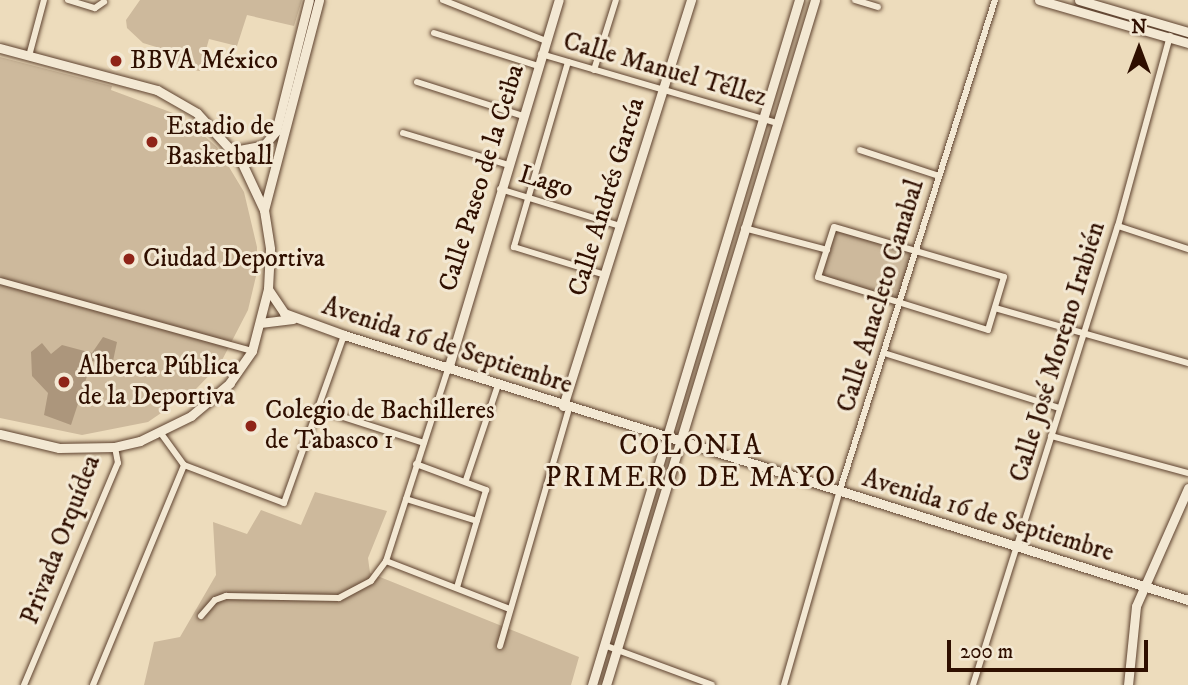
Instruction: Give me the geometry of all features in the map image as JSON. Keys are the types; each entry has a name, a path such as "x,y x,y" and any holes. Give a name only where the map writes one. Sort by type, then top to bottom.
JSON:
{"main road":[{"path":"264,210 309,0"},
{"path":"234,151 272,140 319,0"},
{"name":"Calle Paseo de la Ceiba","path":"447,369 559,0"},
{"name":"Calle Andrés García","path":"566,407 691,0"},
{"path":"592,685 664,438 799,0"},
{"path":"607,685 677,442 815,0"},
{"path":"1039,0 1188,43"},
{"path":"1079,0 1188,32"},
{"path":"0,48 158,90 206,121 234,151 264,210 270,249 268,289 252,351 230,383 191,416 160,432 116,447 59,448 0,433"},
{"name":"Avenida 16 de Septiembre","path":"268,289 277,308 295,318 344,335 839,493 1188,600"},
{"name":"Avenida 16 de Septiembre","path":"260,323 295,318"},
{"path":"1128,685 1132,621 1143,586 1188,488"}],"street":[{"path":"29,56 44,0"},
{"path":"68,0 86,2 95,8 104,2"},
{"path":"443,0 546,41"},
{"path":"593,70 617,0"},
{"path":"856,0 878,8"},
{"name":"Calle Anacleto Canabal","path":"784,685 839,493 995,0"},
{"name":"Calle José Moreno Irabién","path":"973,685 1118,226 1173,27"},
{"path":"434,33 538,66"},
{"name":"Calle Manuel Téllez","path":"541,54 777,123"},
{"path":"568,62 514,247 605,275"},
{"path":"416,82 523,116"},
{"path":"403,133 508,165"},
{"path":"860,150 939,176"},
{"name":"Lago","path":"500,188 620,226"},
{"path":"1118,226 1188,249"},
{"path":"834,227 917,253 1004,277 988,330 818,277 834,227"},
{"path":"744,228 827,250"},
{"path":"0,281 252,351"},
{"path":"995,308 1188,363"},
{"path":"160,432 184,465 285,503 344,335"},
{"path":"884,353 1059,408"},
{"path":"201,616 215,600 226,596 339,597 371,581 386,561 447,369"},
{"path":"466,480 498,385"},
{"name":"Calle Andrés García","path":"500,646 566,407"},
{"path":"318,409 424,443"},
{"path":"1051,436 1188,473"},
{"name":"Privada Orquídea","path":"24,685 118,463 116,447"},
{"path":"416,464 466,480 486,490 457,587"},
{"path":"93,685 184,465"},
{"path":"406,499 477,521"},
{"path":"386,561 510,609"},
{"path":"604,645 712,685"}],"shaded area":[{"path":"140,0 302,0 294,26 247,15 237,46 209,39 200,71 169,66 173,52 143,43 127,28 126,20"},
{"name":"Ciudad Deportiva","path":"0,57 112,86 111,90 181,116 217,147 244,192 257,247 257,272 248,310 220,364 196,389 148,422 82,435 0,418"},
{"path":"834,227 917,252 902,302 819,277"},
{"name":"Alberca Pública de la Deportiva","path":"103,337 117,342 113,361 108,366 92,361 71,425 44,415 48,393 32,376 31,352 42,343 51,354 62,345 92,353"},
{"path":"315,492 387,511 368,558 370,573 579,657 571,685 144,685 154,642 180,637 216,575 213,522 247,534 261,510 301,525"}],"place":[{"name":"BBVA México","path":"116,61"},
{"name":"Estadio de Basketball","path":"152,142"},
{"name":"Ciudad Deportiva","path":"129,259"},
{"name":"Alberca Pública de la Deportiva","path":"64,382"},
{"name":"Colegio de Bachilleres de Tabasco 1","path":"251,426"}],"district":[{"name":"COLONIA PRIMERO DE MAYO","path":"691,462"}]}
